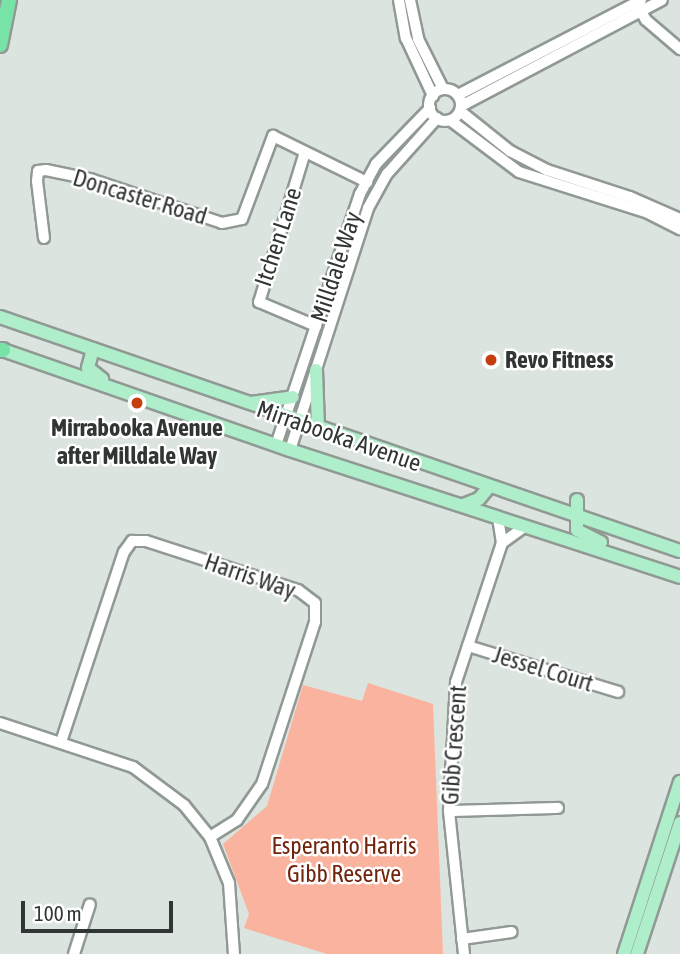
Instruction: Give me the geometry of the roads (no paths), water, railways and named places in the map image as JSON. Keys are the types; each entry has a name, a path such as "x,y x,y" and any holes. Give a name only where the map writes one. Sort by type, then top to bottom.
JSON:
{"highway":[{"path":"0,45 9,0"}],"main road":[{"name":"Mirrabooka Avenue","path":"0,317 488,488 680,549"},
{"path":"93,349 88,363 90,373 150,401"},
{"name":"Mirrabooka Avenue","path":"1,350 290,450 680,577"},
{"path":"316,370 318,428"},
{"path":"240,402 277,402 293,397"},
{"path":"463,505 479,499 488,488"},
{"path":"577,500 574,516 582,536 615,547 638,562"},
{"path":"624,954 680,782"},
{"path":"636,954 680,823"}],"street":[{"path":"399,0 438,92 433,113 450,120 519,172 648,214 680,229"},
{"path":"408,20 410,0"},
{"path":"450,120 460,104 639,5 662,0"},
{"path":"639,5 680,50"},
{"path":"438,92 460,104 510,151 547,170 630,197 680,219"},
{"name":"Milldale Way","path":"276,445 367,182 376,164 433,113"},
{"name":"Milldale Way","path":"290,450 368,208 387,174 433,113"},
{"name":"Doncaster Road","path":"44,238 38,172 90,179 222,223 234,223 242,219 273,136 367,182"},
{"name":"Itchen Lane","path":"305,152 258,302 316,326"},
{"name":"Gibb Crescent","path":"464,954 449,811 456,682 502,543 498,519"},
{"path":"502,543 524,527"},
{"name":"Harris Way","path":"61,742 124,552 132,541 146,541 299,590 315,603 315,621 262,783 237,820 210,837"},
{"name":"Jessel Court","path":"468,646 618,692"},
{"path":"0,723 133,767 184,805 210,837 229,883 234,954"},
{"path":"449,811 558,808"},
{"path":"74,954 90,904"},
{"path":"463,939 512,932"}],"place":[{"name":"Revo Fitness","path":"491,360"},
{"name":"Mirrabooka Avenue after Milldale Way","path":"137,403"}],"park label":[{"name":"Esperanto Harris Gibb Reserve","path":"344,860"}]}
